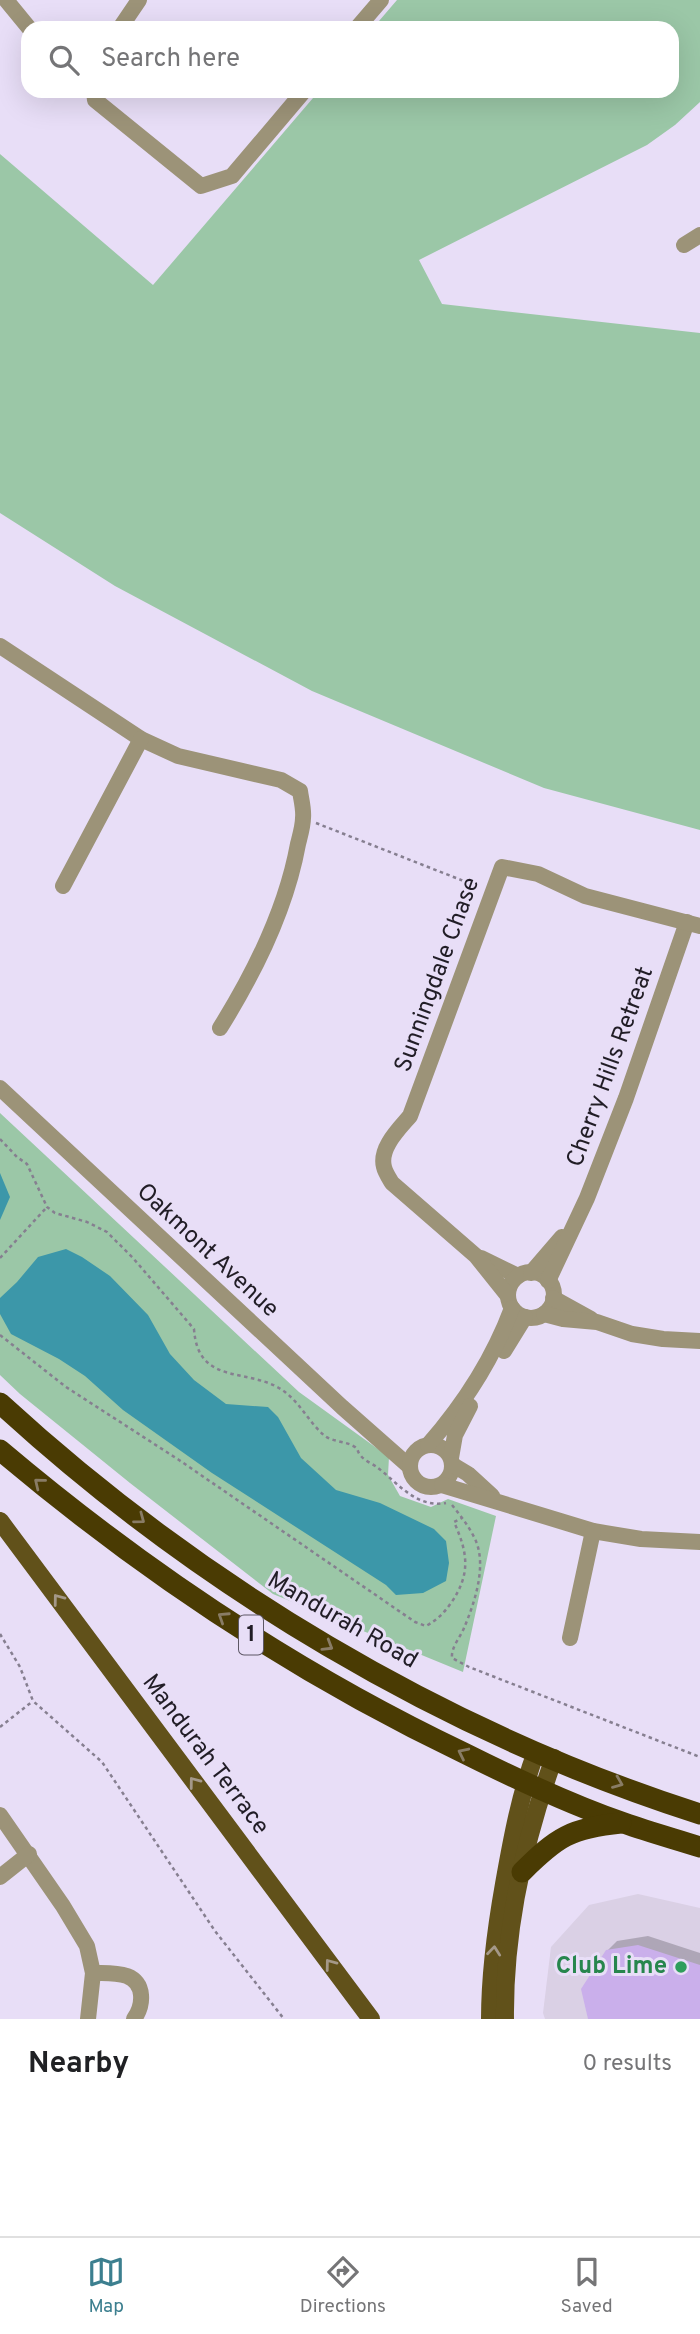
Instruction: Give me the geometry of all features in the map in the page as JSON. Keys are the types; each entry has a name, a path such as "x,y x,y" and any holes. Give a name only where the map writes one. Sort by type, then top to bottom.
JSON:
{"highway":[{"name":"Mandurah Road","path":"0,1403 140,1520 278,1617 399,1686 545,1755 700,1814"},
{"name":"1","path":"0,1450 160,1576 270,1647 392,1719 534,1786 623,1822 700,1847"},
{"path":"522,1872 545,1849 570,1833 623,1822"}],"main road":[{"name":"Mandurah Terrace","path":"0,1521 371,2019"},
{"path":"489,2019 496,1931 513,1832 545,1755"},
{"path":"505,2019 505,1983 511,1921 522,1872 534,1786"}],"street":[{"path":"6,0 23,21"},
{"path":"125,21 139,0"},
{"path":"364,21 381,0"},
{"path":"95,98 201,186 232,176 298,98"},
{"path":"684,244 700,235"},
{"path":"0,646 141,739 178,756 281,780 300,790 303,818 294,869 280,910 243,991 220,1028"},
{"path":"63,886 141,739"},
{"name":"Sunningdale Chase","path":"515,1307 476,1256 392,1183 384,1167 384,1154 394,1135 410,1116 502,867 538,874 585,896 694,924"},
{"name":"Cherry Hills Retreat","path":"548,1281 587,1198 694,924"},
{"name":"Oakmont Avenue","path":"0,1088 332,1398 410,1467"},
{"name":"Cherry Hills Retreat","path":"524,1275 573,1225"},
{"name":"Sunningdale Chase","path":"476,1256 524,1275"},
{"path":"515,1307 455,1434 450,1476 442,1485 433,1488 421,1485 412,1476 412,1456 457,1410 485,1367 515,1307 510,1285 524,1275 541,1275 548,1281 553,1298 544,1314 535,1318 515,1307"},
{"path":"553,1298 597,1322 632,1334 700,1341"},
{"path":"544,1314 563,1319 597,1322"},
{"path":"386,1444 442,1447 452,1461 496,1500"},
{"path":"442,1485 593,1531 641,1539 700,1542"},
{"path":"570,1638 593,1531"},
{"path":"0,1815 29,1854 87,1946 93,1973 88,2019"},
{"path":"0,1877 29,1854"},
{"path":"93,1973 126,1975 134,1980 142,1999 134,2019"}],"path":[{"path":"303,818 493,892"},
{"path":"0,1139 27,1164 47,1207 55,1213 86,1222 107,1232 133,1258 194,1329 194,1342 201,1357 221,1371 272,1384 287,1393 325,1436 356,1448 361,1456 378,1467 409,1496 427,1502 450,1503 475,1538 481,1558 474,1598 464,1629 451,1651 452,1658 469,1667 700,1756"},
{"path":"0,1258 47,1207"},
{"path":"0,1335 66,1387 179,1460 415,1622 426,1626 435,1621 460,1590 466,1568 461,1538 454,1522 462,1518"},
{"path":"0,1634 20,1667 33,1701 102,1762 215,1931 284,2019"},
{"path":"0,1727 33,1701"}],"shaded area":[{"path":"638,1894 700,1908 700,2019 545,2019 543,2013 551,1947 589,1905"}],"green space":[{"path":"397,0 700,0 700,102 675,125 647,145 419,260 442,304 700,333 700,830 544,788 312,691 115,586 0,513 0,154 153,285 313,98 679,98 679,21 379,21"},
{"path":"0,1113 299,1392 389,1457 388,1475 400,1496 431,1507 448,1499 496,1516 463,1672 273,1594 130,1483 0,1375"}],"water":[{"path":"0,1173 10,1197 0,1220"},
{"path":"66,1249 110,1276 148,1315 170,1354 194,1380 226,1404 268,1407 278,1417 301,1458 336,1490 380,1503 434,1529 446,1541 449,1563 446,1581 423,1593 396,1595 386,1585 212,1473 123,1410 85,1376 11,1334 0,1314 0,1298 38,1257"}],"building":[{"path":"638,1945 700,1965 700,2019 588,2019 581,1989 606,1950"}],"place":[{"name":"Club Lime","path":"681,1967"}]}
